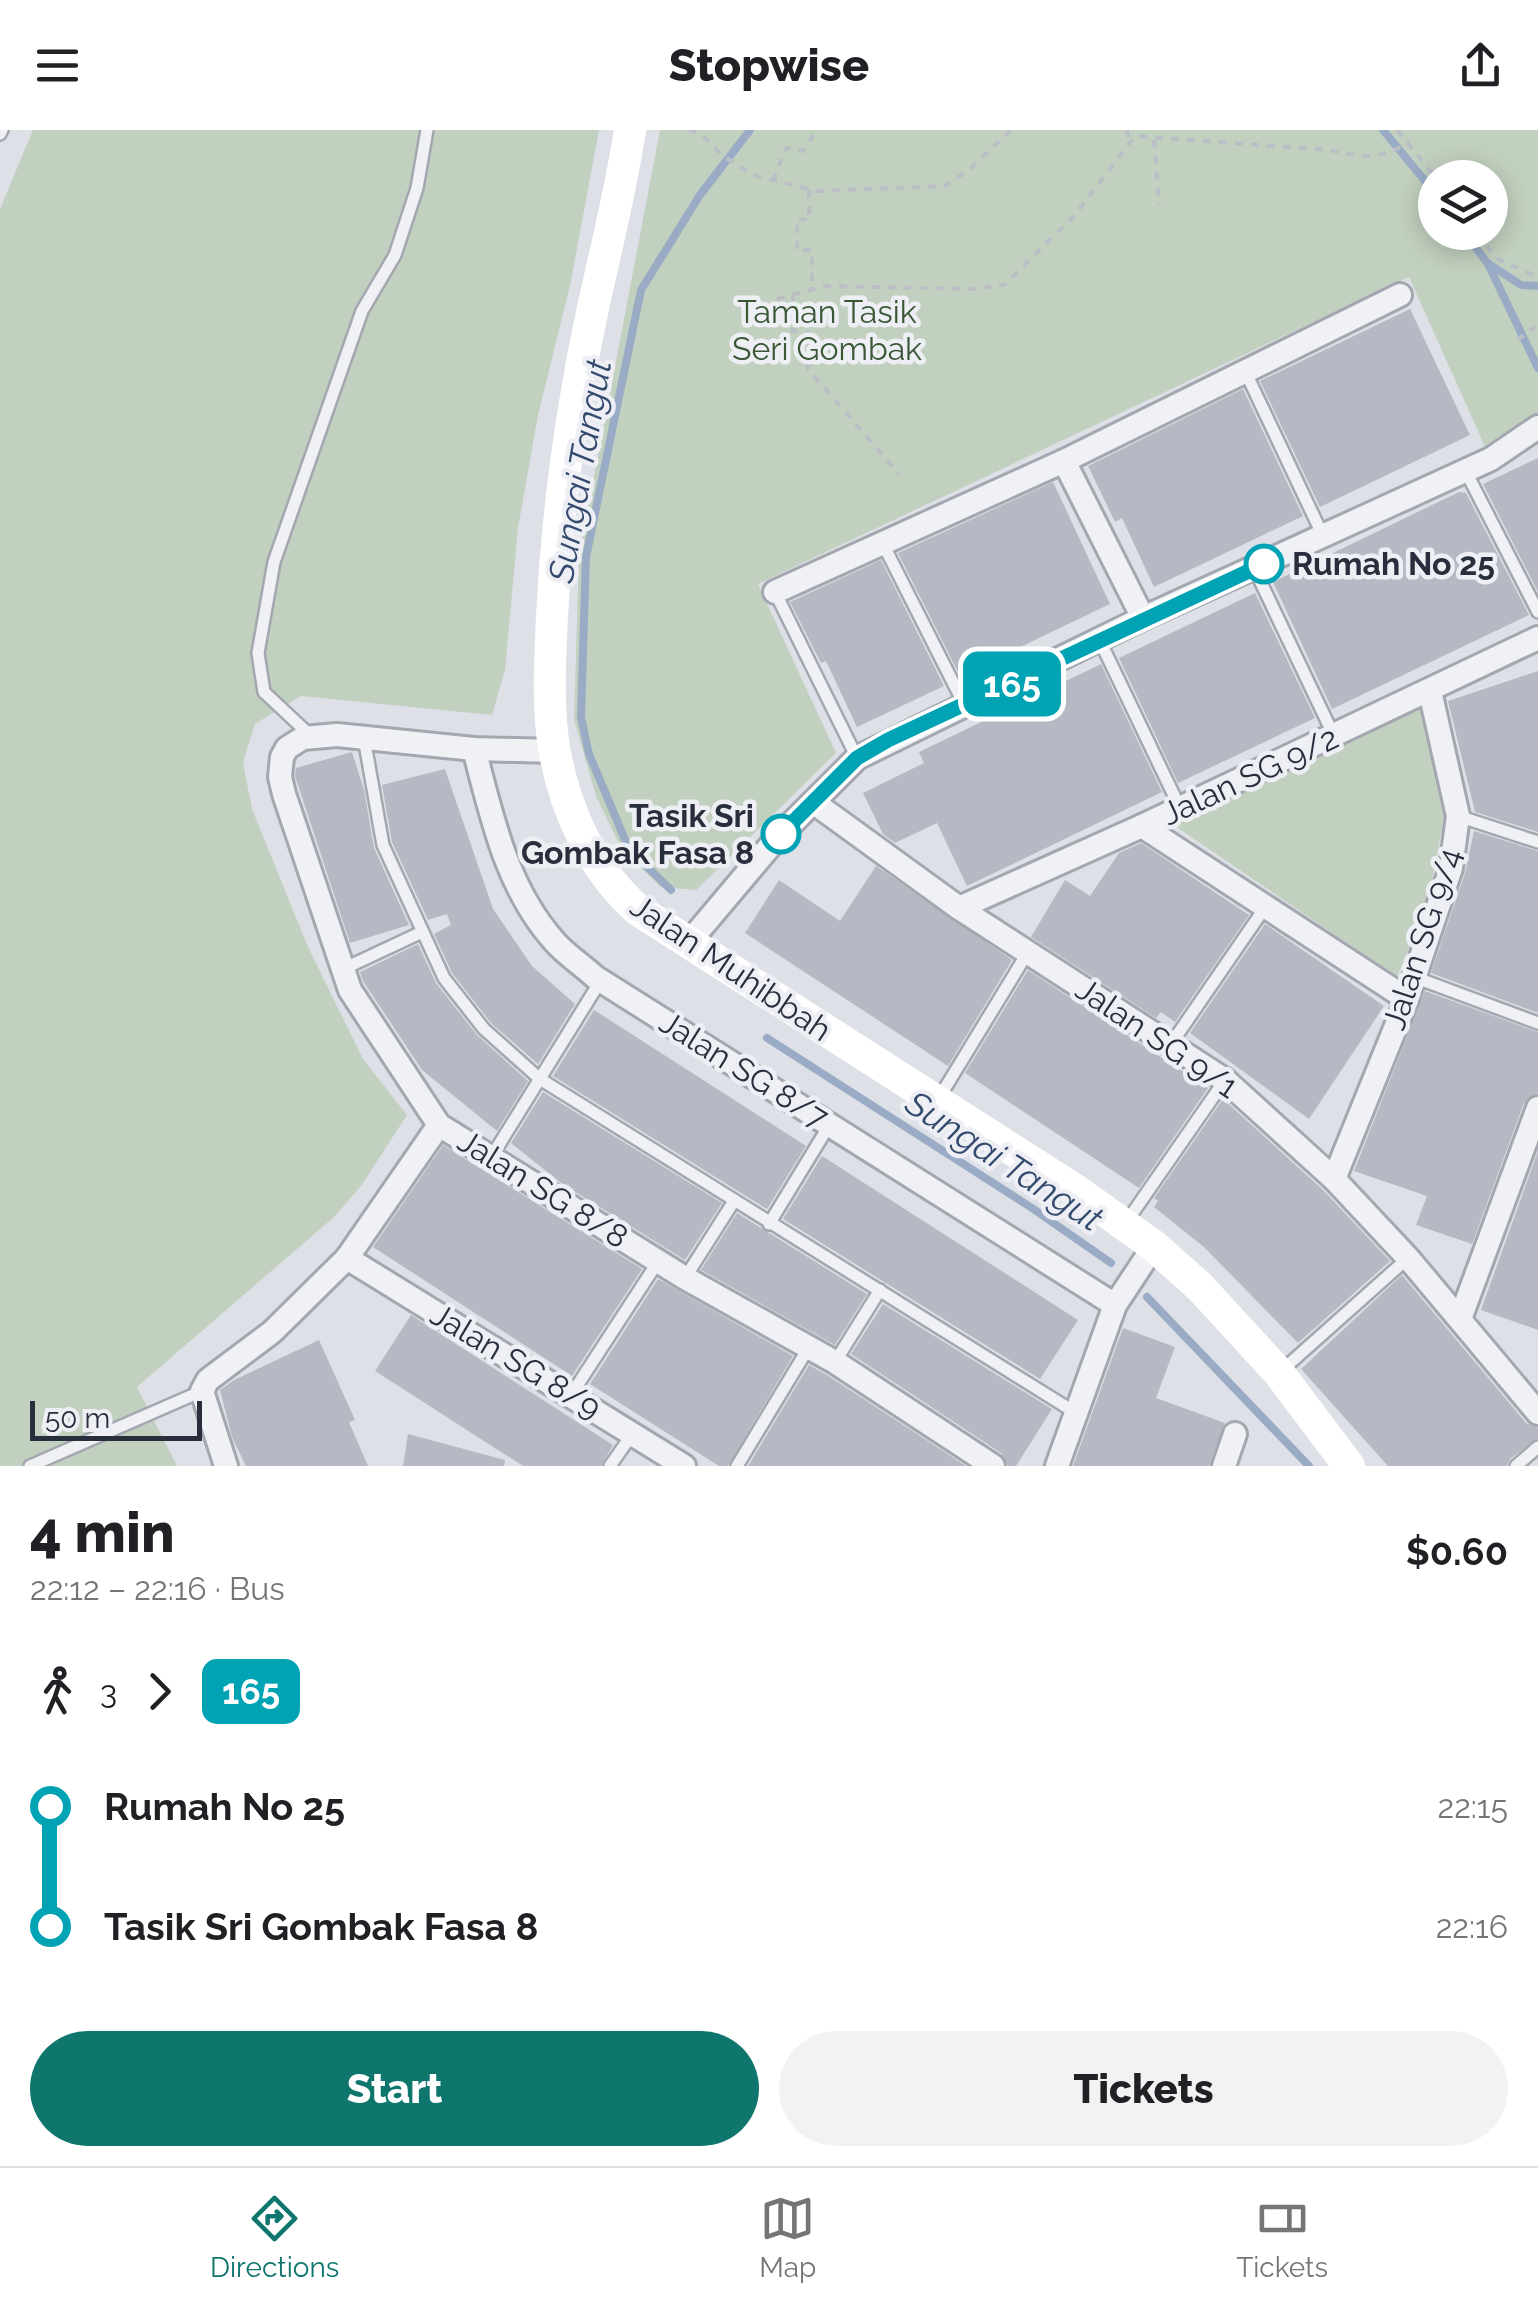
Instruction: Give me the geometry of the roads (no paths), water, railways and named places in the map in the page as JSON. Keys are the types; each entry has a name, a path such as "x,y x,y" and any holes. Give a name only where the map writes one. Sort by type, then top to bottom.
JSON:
{"street":[{"name":"Jalan Muhibbah","path":"630,130 572,424 556,546 550,654 554,751 570,811 596,864 638,910 1154,1246 1200,1288 1279,1373 1349,1466"},
{"path":"776,592 1064,461 1400,296"},
{"path":"690,941 857,758 1143,618 1491,459 1538,427"},
{"path":"1064,461 1143,618"},
{"name":"Jalan SG 9/2","path":"959,908 1142,826 1538,638"},
{"name":"Jalan SG 9/4","path":"1334,1180 1410,988 1450,868 1458,816 1430,691"},
{"path":"312,737 554,751"},
{"name":"Jalan SG 8/8","path":"312,737 287,748 280,777 341,970 350,990 439,1125 685,1278 835,1362 993,1466"},
{"name":"Jalan SG 8/7","path":"474,749 502,851 520,895 555,942 602,980 1115,1305"},
{"name":"Jalan SG 9/1","path":"813,802 959,908 1226,1080 1334,1180 1408,1258 1538,1414"},
{"path":"1142,826 1266,906 1410,988"},
{"path":"1460,1319 1538,1108"},
{"path":"226,1466 202,1392 208,1380 272,1332 347,1258 439,1125"},
{"path":"1057,1466 1115,1305 1154,1246"},
{"name":"Jalan SG 8/9","path":"347,1258 684,1466"},
{"path":"1224,1466 1235,1434"}],"lane":[{"path":"312,737 264,692 258,652 274,562 362,311 395,255 417,188 427,130"},
{"path":"1246,373 1324,538"},
{"path":"1465,470 1538,612"},
{"path":"883,544 965,706"},
{"path":"1254,568 1334,736"},
{"path":"776,592 857,758"},
{"path":"1100,640 1180,808"},
{"path":"364,738 383,845 444,978 484,1029 540,1079 1076,1413"},
{"path":"1458,816 1538,842"},
{"path":"1171,1044 1266,906"},
{"path":"341,970 422,932"},
{"path":"936,1103 1028,952"},
{"path":"492,1156 602,980"},
{"path":"1410,988 1538,1023"},
{"path":"1124,1224 1226,1080"},
{"path":"769,1224 830,1124"},
{"path":"685,1278 734,1201"},
{"path":"1279,1373 1408,1258"},
{"path":"571,1396 659,1260"},
{"path":"835,1362 880,1290"},
{"path":"737,1466 810,1347"},
{"path":"30,1466 202,1392"},
{"path":"610,1466 634,1432"},
{"path":"1516,1466 1538,1447"}],"waterway":[{"name":"Sungai Tangut","path":"671,890 629,849 589,754 581,717 586,557 641,290 700,195 750,130"},
{"path":"1383,130 1418,172"},
{"path":"1478,250 1538,368"},
{"path":"1489,264 1521,285 1538,286"},
{"name":"Sungai Tangut","path":"767,1038 1111,1263"},
{"name":"Sungai Tangut","path":"1147,1297 1309,1466"}],"place":[{"name":"Rumah No 25","path":"1264,564"},
{"name":"Tasik Sri Gombak Fasa 8","path":"781,834"}],"park label":[{"name":"Taman Tasik Seri Gombak","path":"827,330"}]}
